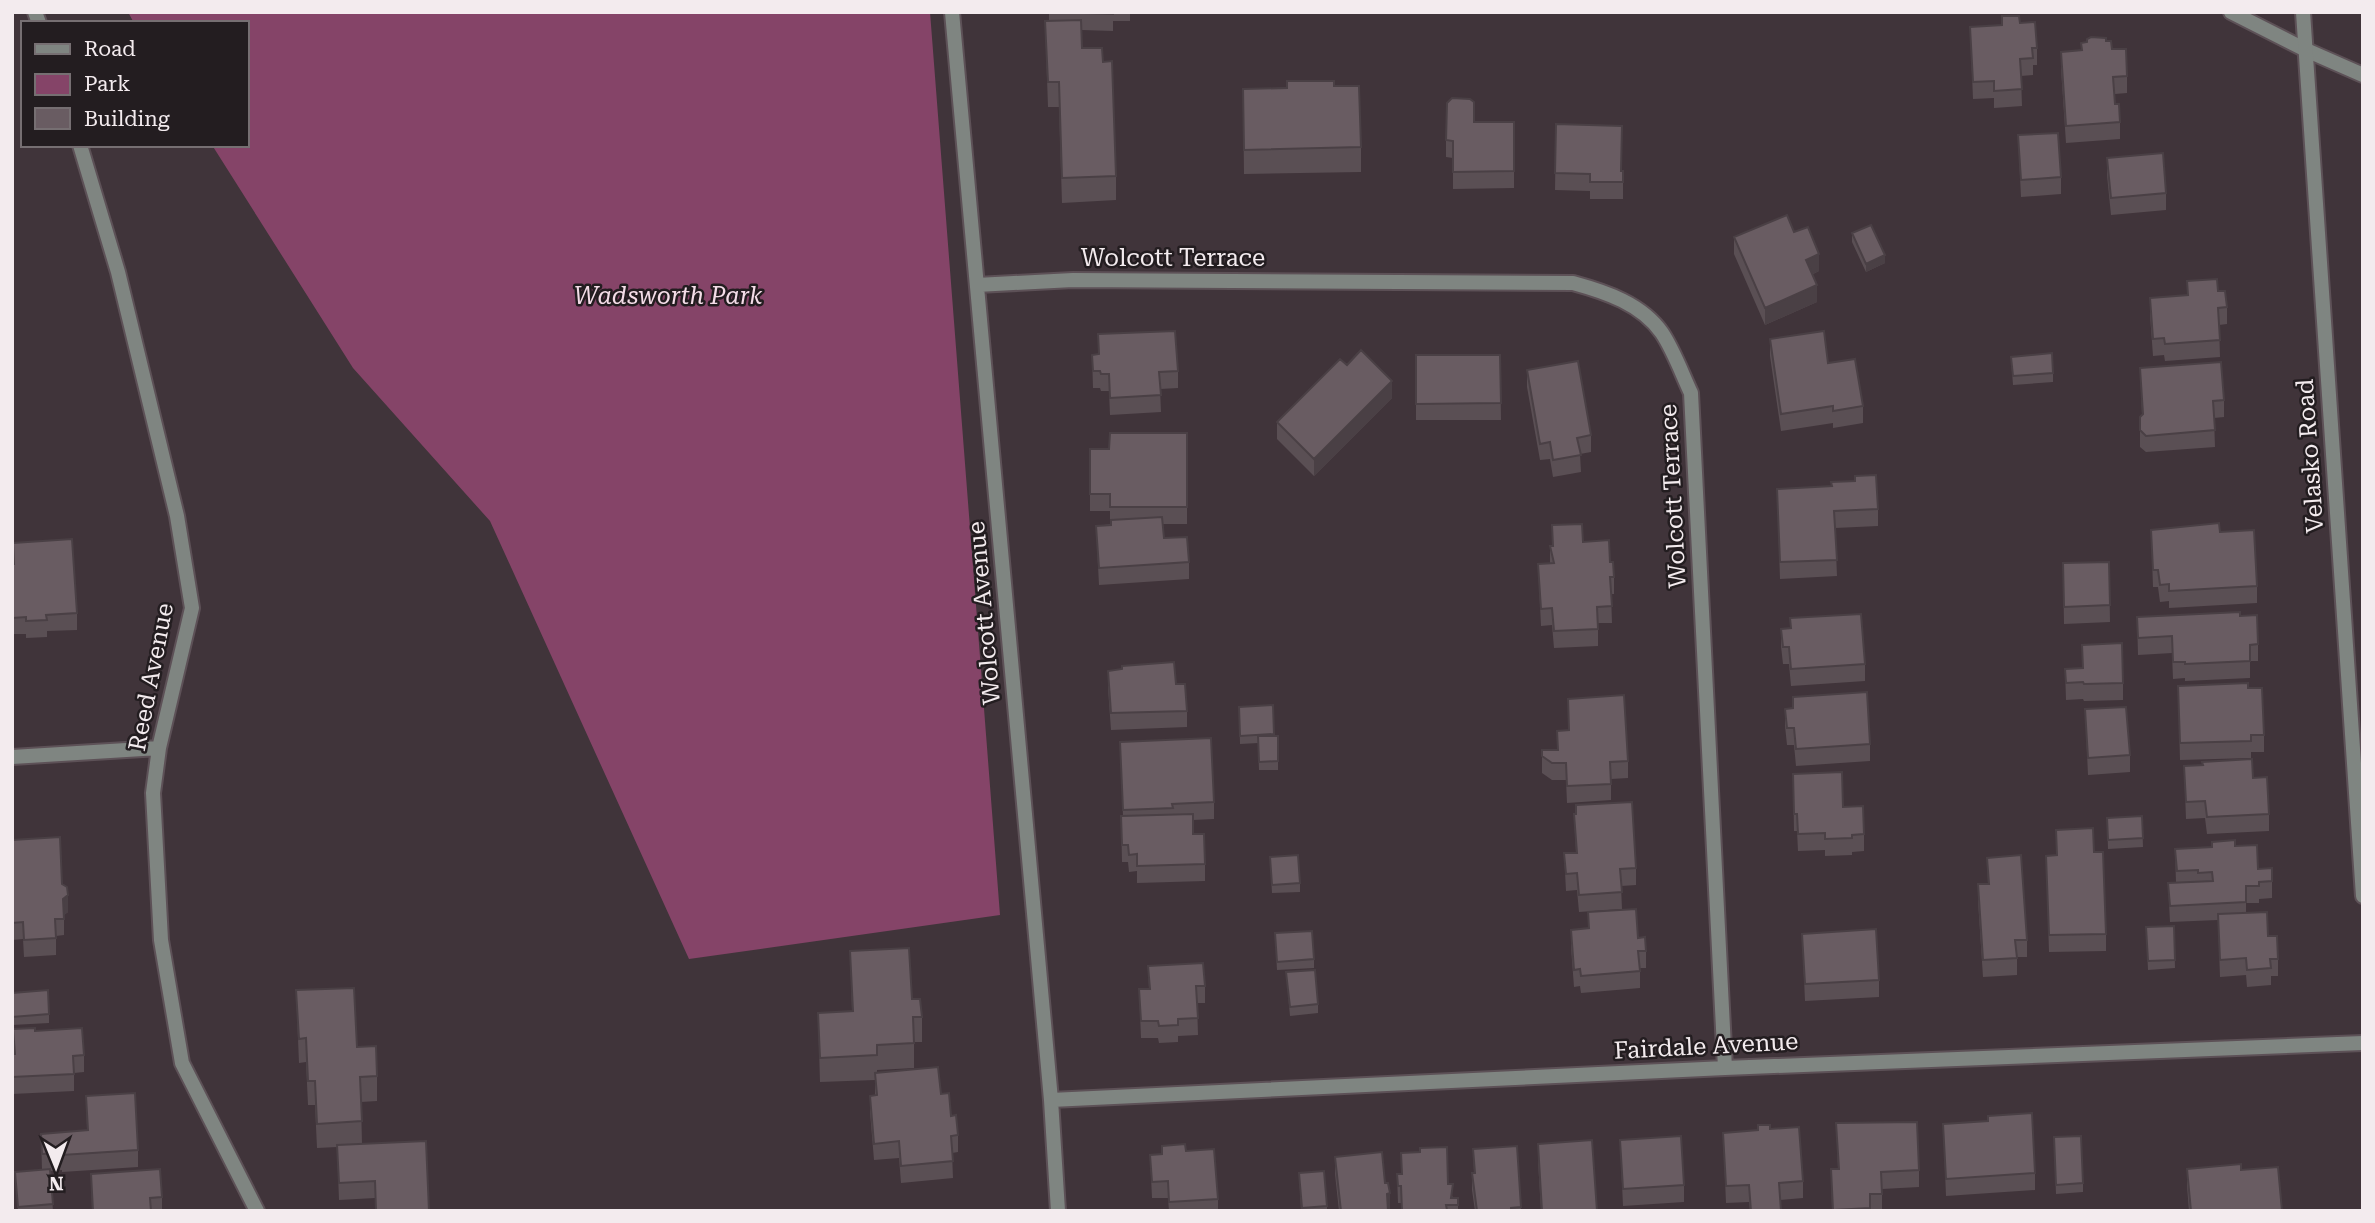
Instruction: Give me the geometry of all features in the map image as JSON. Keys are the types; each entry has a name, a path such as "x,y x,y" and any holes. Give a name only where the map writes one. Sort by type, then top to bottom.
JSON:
{"street":[{"name":"Wolcott Avenue","path":"952,12 1051,1100 1058,1211"},
{"path":"2231,12 2363,75"},
{"name":"Velasko Road","path":"2303,12 2363,896"},
{"name":"Reed Avenue","path":"81,147 118,272 177,516 192,608 159,748 153,793 161,940 182,1063 257,1211"},
{"name":"Wolcott Terrace","path":"977,285 1073,279 1573,283 1608,293 1638,309 1662,332 1691,393 1725,1068"},
{"path":"12,757 159,748"},
{"name":"Fairdale Avenue","path":"1051,1100 1725,1068 2363,1043"}],"green space":[{"name":"Wadsworth Park","path":"128,12 930,12 1000,915 689,959 490,521 353,368 213,147 248,147 248,21 133,21"}],"building":[{"path":"1057,12 1113,12 1113,14"},
{"path":"2002,16 2019,16 2020,23 2035,22 2037,48 2032,48 2033,58 2020,59 2022,89 1994,91 1994,81 1973,82 1970,27 2002,25"},
{"path":"1081,20 1082,48 1102,48 1103,62 1112,61 1116,176 1062,178 1059,82 1048,82 1045,21"},
{"path":"2091,37 2106,38 2106,41 2111,41 2112,49 2126,49 2127,76 2113,77 2115,104 2119,104 2120,122 2066,126 2061,52 2082,50 2081,43 2087,42"},
{"path":"1287,81 1334,81 1334,86 1359,86 1361,147 1244,150 1243,89 1287,88"},
{"path":"1452,98 1470,99 1474,102 1474,122 1514,122 1514,171 1453,172 1453,141 1446,140 1447,103"},
{"path":"1556,124 1622,126 1623,182 1590,182 1590,174 1555,173"},
{"path":"2058,133 2061,177 2021,180 2018,135"},
{"path":"2163,153 2166,193 2111,198 2107,158"},
{"path":"1787,215 1794,232 1808,227 1819,254 1806,260 1817,285 1765,308 1734,237"},
{"path":"1871,225 1885,255 1866,264 1852,233"},
{"path":"2217,279 2218,291 2225,291 2227,307 2218,308 2220,340 2165,344 2164,338 2153,339 2150,298 2188,295 2187,281"},
{"path":"1175,331 1178,371 1159,372 1161,395 1110,398 1109,374 1093,371 1092,355 1099,354 1098,334"},
{"path":"1824,331 1828,363 1855,359 1863,406 1833,411 1833,406 1781,414 1770,339"},
{"path":"1361,350 1392,381 1314,459 1277,422 1340,359 1347,365"},
{"path":"2052,353 2053,373 2013,376 2011,357"},
{"path":"1416,355 1500,355 1501,403 1416,404"},
{"path":"1578,361 1591,435 1577,438 1581,455 1553,460 1550,442 1540,444 1527,370"},
{"path":"2221,362 2224,400 2213,401 2215,430 2146,436 2140,430 2140,417 2143,414 2140,368"},
{"path":"1110,433 1187,433 1187,507 1110,507 1110,494 1090,494 1090,449 1109,449"},
{"path":"1876,475 1878,509 1834,511 1837,560 1780,562 1777,489 1832,486 1831,482 1855,481 1855,476"},
{"path":"1162,517 1164,538 1187,537 1189,562 1099,568 1096,526 1111,525 1111,520"},
{"path":"2219,523 2220,532 2254,530 2257,586 2169,591 2169,584 2160,585 2158,570 2153,570 2151,530"},
{"path":"1582,524 1583,542 1609,540 1614,577 1610,577 1612,606 1597,607 1598,629 1554,631 1552,608 1541,609 1538,564 1554,563 1550,546 1553,546 1552,525"},
{"path":"72,539 77,613 46,615 47,620 26,621 26,617 12,618 13,543"},
{"path":"2109,562 2110,605 2064,607 2063,563"},
{"path":"2240,612 2240,616 2257,615 2258,644 2250,645 2250,661 2185,664 2173,662 2172,636 2138,638 2137,617"},
{"path":"1861,614 1865,664 1791,669 1789,647 1783,647 1781,629 1791,628 1790,618"},
{"path":"2122,643 2123,683 2066,683 2065,669 2083,668 2082,645"},
{"path":"1174,662 1176,684 1185,684 1187,711 1111,713 1108,671 1122,669 1122,666"},
{"path":"2248,683 2248,688 2262,688 2264,735 2251,735 2251,741 2180,743 2178,686"},
{"path":"1867,692 1870,744 1796,749 1794,728 1787,728 1785,709 1793,708 1793,697"},
{"path":"1624,695 1628,761 1610,762 1611,784 1567,786 1566,763 1552,763 1542,756 1542,750 1558,750 1557,731 1569,730 1568,699"},
{"path":"1273,705 1274,734 1240,736 1239,707"},
{"path":"2126,707 2130,755 2088,758 2085,709"},
{"path":"1258,736 1278,736 1278,761 1259,762"},
{"path":"1211,738 1214,802 1172,804 1173,808 1123,810 1120,742"},
{"path":"2252,759 2253,778 2267,777 2269,814 2207,817 2205,801 2186,802 2184,766 2203,765 2202,762"},
{"path":"1842,772 1843,807 1863,806 1864,834 1852,835 1852,838 1825,839 1825,833 1798,834 1797,814 1794,814 1793,774"},
{"path":"1632,802 1636,868 1620,869 1622,892 1579,895 1577,873 1566,874 1564,853 1577,853 1574,814 1576,805"},
{"path":"1193,814 1193,834 1204,834 1205,864 1137,866 1137,854 1129,855 1128,845 1122,845 1121,816"},
{"path":"2142,816 2143,838 2108,840 2107,818"},
{"path":"2093,828 2094,852 2103,852 2106,934 2049,935 2046,856 2057,855 2056,830"},
{"path":"60,837 62,884 67,887 68,895 63,899 64,919 55,919 56,938 24,940 23,922 12,923 12,840"},
{"path":"2235,840 2235,846 2257,845 2258,869 2272,868 2272,881 2259,882 2259,886 2246,886 2246,902 2170,906 2168,883 2213,881 2212,872 2177,871 2175,849 2212,847 2212,842"},
{"path":"1298,855 1300,883 1272,885 1270,857"},
{"path":"2021,855 2027,940 2015,940 2017,958 1983,960 1978,884 1989,884 1987,858"},
{"path":"1636,909 1638,938 1645,937 1646,951 1638,951 1640,971 1581,976 1580,969 1574,970 1571,930 1589,928 1588,912"},
{"path":"2267,912 2268,936 2277,936 2278,959 2270,959 2271,968 2247,970 2246,958 2220,960 2218,914"},
{"path":"2174,926 2175,960 2148,961 2146,927"},
{"path":"1876,929 1879,980 1805,984 1802,934"},
{"path":"1312,931 1314,959 1277,962 1275,933"},
{"path":"909,948 912,999 920,999 922,1017 913,1017 914,1043 877,1045 877,1055 820,1058 818,1013 853,1011 850,951"},
{"path":"1203,963 1205,986 1196,986 1198,1018 1178,1019 1178,1025 1159,1026 1158,1021 1141,1021 1139,989 1150,989 1148,966"},
{"path":"1315,970 1318,1004 1290,1007 1286,972"},
{"path":"354,988 357,1047 376,1046 377,1076 360,1077 362,1121 317,1124 315,1081 308,1081 306,1038 299,1039 296,990"},
{"path":"48,990 49,1014 12,1017 12,993"},
{"path":"35,1028 35,1031 82,1028 84,1055 73,1056 74,1074 12,1077 12,1054 15,1054 13,1029"},
{"path":"938,1067 941,1094 949,1093 951,1116 956,1115 958,1135 951,1136 953,1161 901,1166 899,1141 874,1144 870,1096 877,1095 875,1073"},
{"path":"135,1093 138,1150 42,1154 41,1134 88,1130 86,1096"},
{"path":"2032,1113 2035,1173 1946,1179 1943,1124 1988,1121 1988,1116"},
{"path":"1917,1122 1919,1170 1881,1172 1882,1194 1870,1194 1870,1208 1833,1210 1831,1169 1839,1169 1836,1123"},
{"path":"1758,1125 1770,1125 1770,1129 1799,1127 1803,1181 1779,1183 1781,1211 1751,1211 1749,1185 1726,1186 1723,1133 1758,1130"},
{"path":"1681,1136 1684,1185 1623,1189 1620,1140"},
{"path":"2081,1136 2083,1183 2056,1185 2054,1137"},
{"path":"1592,1140 1597,1211 1542,1211 1538,1144"},
{"path":"426,1141 429,1211 376,1211 375,1181 339,1183 337,1145"},
{"path":"1185,1144 1186,1151 1214,1149 1218,1199 1169,1202 1168,1181 1152,1182 1150,1155 1162,1154 1162,1146"},
{"path":"1517,1146 1521,1207 1511,1208 1511,1211 1477,1211 1472,1173 1475,1173 1473,1149"},
{"path":"1447,1147 1448,1184 1453,1184 1451,1198 1458,1198 1458,1205 1446,1205 1447,1210 1402,1211 1401,1186 1398,1186 1397,1174 1402,1174 1401,1153 1420,1152 1420,1148"},
{"path":"1382,1152 1385,1183 1388,1183 1390,1193 1387,1194 1388,1211 1341,1211 1335,1157"},
{"path":"2241,1164 2241,1170 2278,1167 2282,1211 2191,1211 2187,1169"},
{"path":"50,1169 53,1204 18,1207 15,1172"},
{"path":"160,1169 162,1197 150,1198 151,1211 93,1211 91,1174"},
{"path":"1324,1171 1327,1206 1302,1208 1299,1173"}]}
